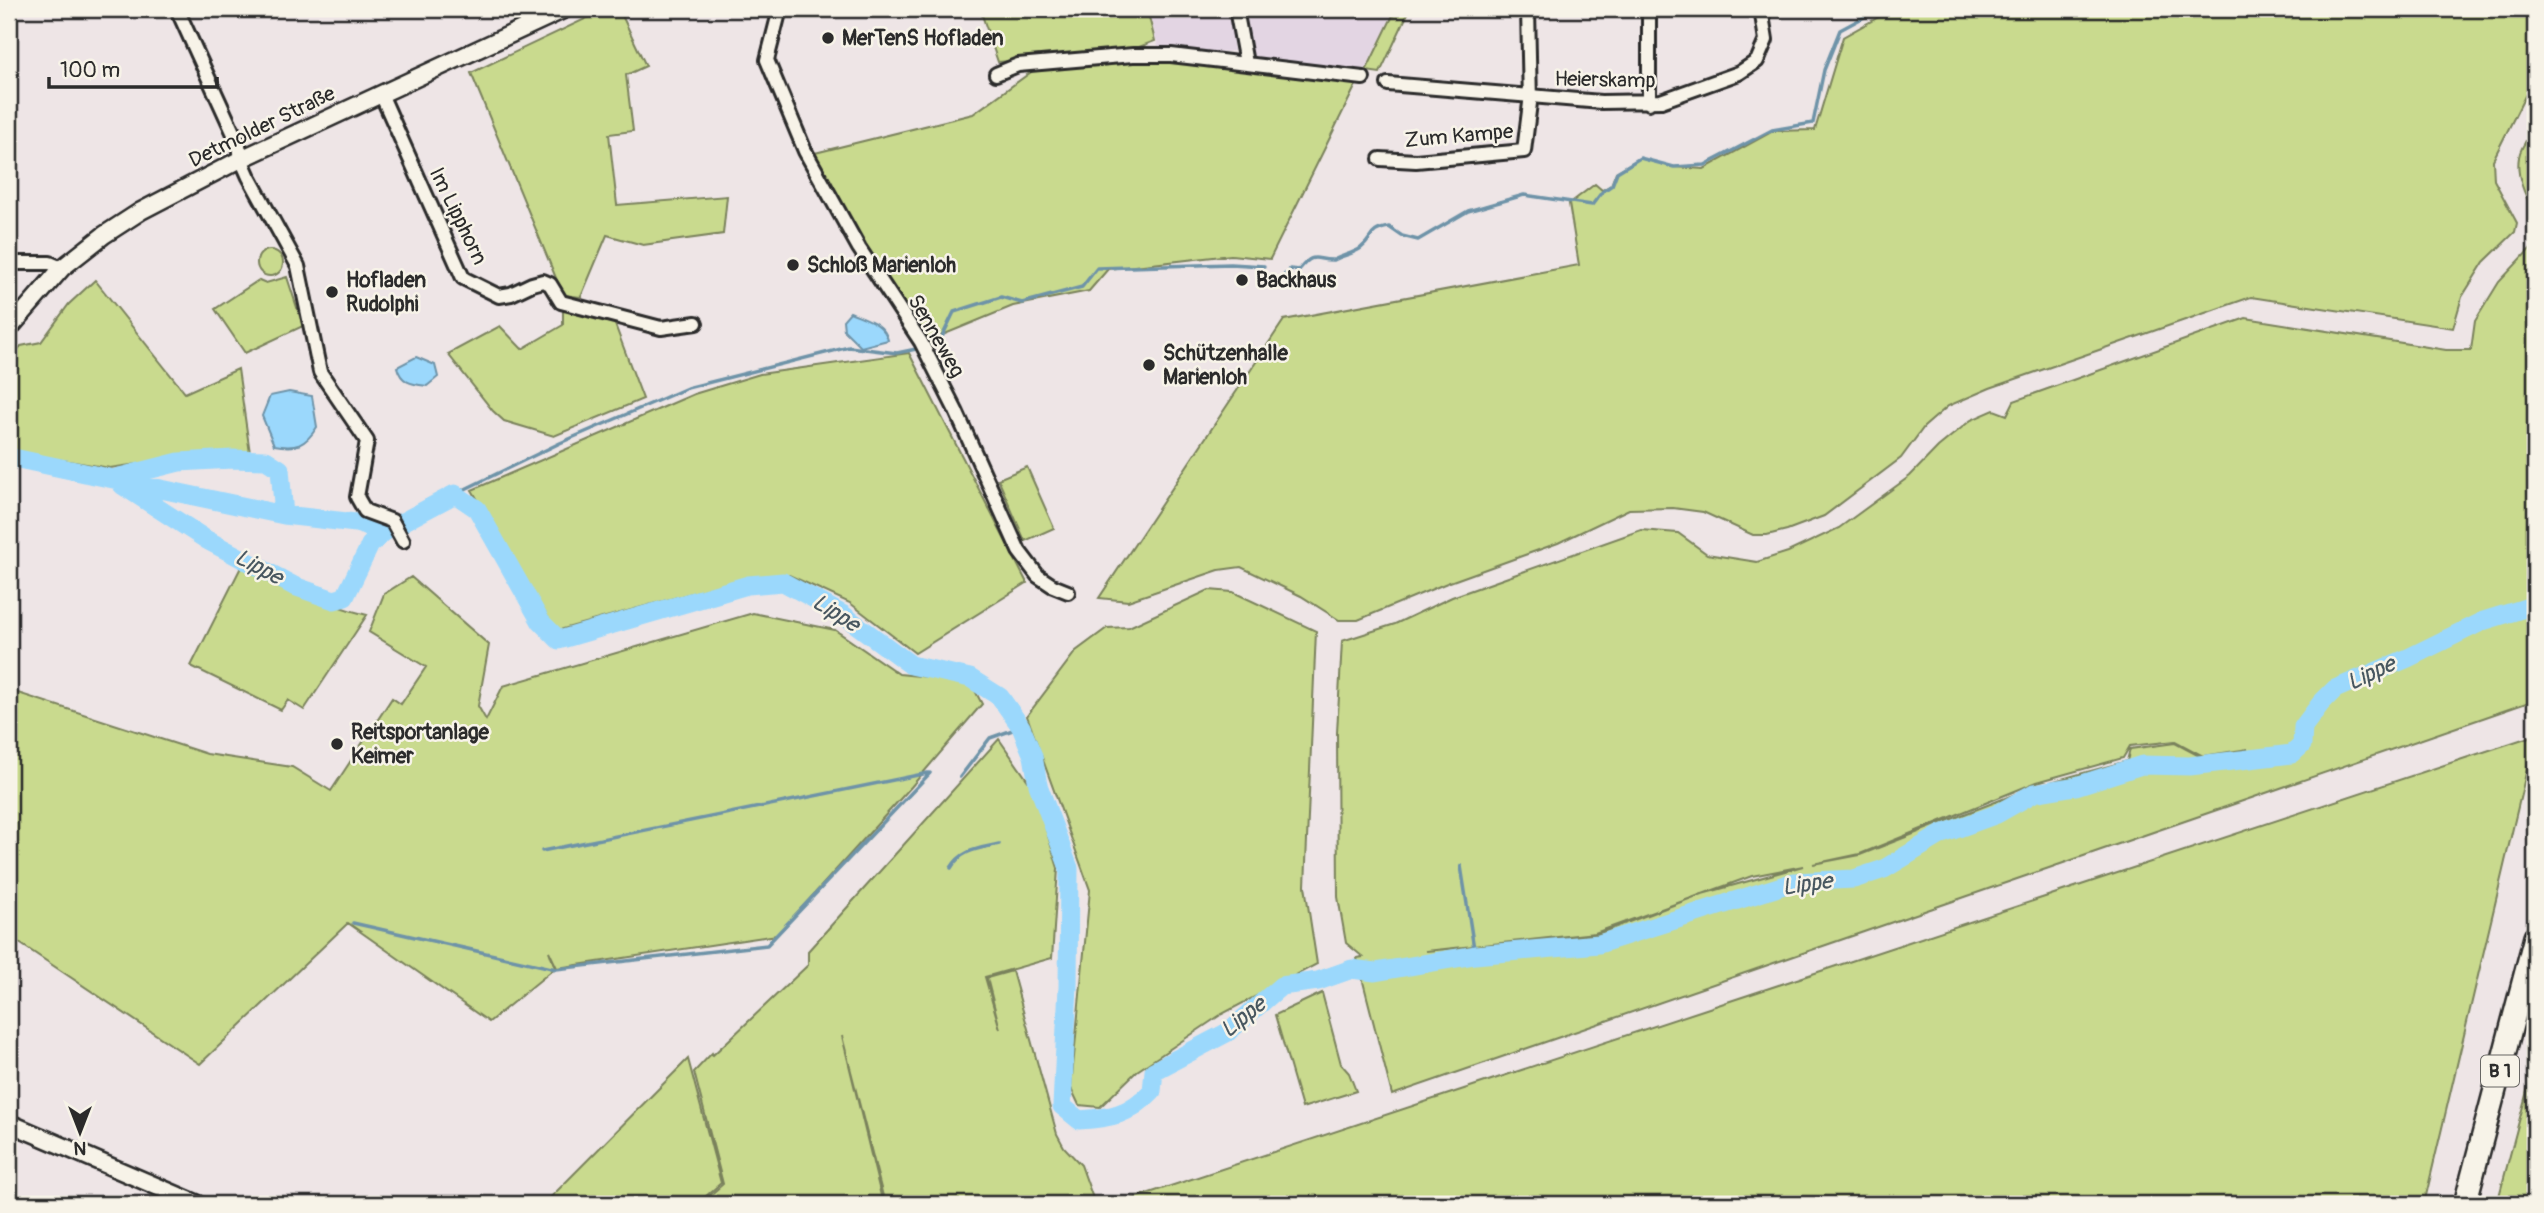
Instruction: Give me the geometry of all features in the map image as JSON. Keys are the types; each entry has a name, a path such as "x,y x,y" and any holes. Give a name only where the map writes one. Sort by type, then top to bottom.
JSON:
{"highway":[{"name":"B 1","path":"2465,1204 2535,937"}],"street":[{"path":"177,9 239,145 242,159 298,266 320,372 367,441 358,497 365,510 392,521 402,538"},
{"name":"Detmolder Straße","path":"9,327 62,268 104,235 141,211 242,159 565,9"},
{"name":"Senneweg","path":"780,9 767,60 804,151 859,248 924,347 1019,551 1038,576 1068,592"},
{"path":"1236,9 1246,63"},
{"name":"Zum Kampe","path":"1380,159 1416,162 1524,151 1528,96 1528,9"},
{"path":"1649,9 1649,103"},
{"name":"Heierskamp","path":"1388,83 1528,96 1649,103 1674,98 1750,67 1761,55 1766,40 1762,9"},
{"path":"996,74 1018,65 1133,55 1171,55 1363,78"},
{"name":"Im Lipphorn","path":"381,94 463,278 499,296 512,294 543,281 550,284 561,302 661,328 696,323"},
{"path":"9,263 50,262 62,268"},
{"path":"9,1123 198,1204"}],"shaded area":[{"path":"1148,9 1229,9 1234,51 1196,53 1159,50"},
{"path":"1246,9 1395,9 1365,70 1251,60"}],"green space":[{"path":"606,9 619,9 646,66 626,75 633,131 609,134 617,205 727,196 723,234 643,245 607,235 581,297 563,295 471,73"},
{"path":"980,9 1147,9 1155,41 1131,50 998,62"},
{"path":"1396,9 1410,9 1380,73 1366,71"},
{"path":"1893,9 2535,9 2535,76 2493,160 2494,180 2517,223 2515,232 2484,262 2462,297 2453,328 2251,297 1990,388 1948,406 1924,427 1901,458 1824,516 1787,530 1753,535 1703,512 1673,508 1629,509 1558,543 1447,583 1358,620 1339,620 1301,596 1241,567 1219,570 1128,601 1099,598 1284,320 1579,265 1569,204 1595,184 1602,190 1611,185 1616,172 1640,158 1674,167 1704,169 1773,131 1815,130 1843,37"},
{"path":"1131,60 1172,60 1357,83 1270,259 1231,255 1108,269 1089,291 1013,306 928,341 858,236 815,153 973,114 1034,70"},
{"path":"2535,127 2535,210 2527,199 2518,164 2521,149"},
{"path":"2535,247 2535,597 2509,608 2535,599 2535,700 1392,1095 1357,958 1363,957 1346,943 1338,897 1337,733 1342,641 1395,624 1452,597 1641,530 1678,533 1707,554 1757,562 1788,552 1839,528 1910,476 1938,447 1971,420 1994,410 2007,415 2014,401 2246,318 2446,350 2471,350 2475,321 2499,282","holes":["2175,741 2203,756 2248,749 2203,758 2175,743 2130,749 2127,761 2036,786 1860,855 1813,864 1860,854 2037,782 2123,758 2130,746","1803,866 1704,894 1752,876","1694,897 1595,935 1426,951 1595,933"]},
{"path":"270,250 279,254 283,263 279,272 270,276 261,272 257,263 261,254"},
{"path":"287,277 303,326 245,353 215,309 259,280 266,283"},
{"path":"95,280 185,393 238,369 250,453 207,454 110,468 9,451 9,359 21,346 41,342 69,304"},
{"path":"563,309 614,322 643,399 554,436 504,421 448,354 500,326 522,349 563,325"},
{"path":"909,353 1027,583 915,653 850,603 789,575 749,577 556,631 472,490 694,394 760,374"},
{"path":"1027,467 1054,528 1025,541 998,479"},
{"path":"242,565 319,600 367,615 304,710 288,700 281,710 191,666"},
{"path":"411,577 489,645 478,706 486,720 503,686 753,613 835,630 899,674 970,681 982,704 777,935 557,968 549,951 555,968 489,1022 348,923 200,1064 9,936 9,690 207,754 292,767 331,791 392,698 401,704 426,667 369,632 384,594"},
{"path":"1209,590 1233,592 1316,631 1305,886 1317,964 1222,1014 1137,1071 1100,1107 1079,1105 1071,1088 1090,890 1027,716 1076,651 1107,628 1129,627"},
{"path":"2535,735 2424,1204 1116,1204"},
{"path":"999,739 1033,788 1058,868 1052,958 985,977 1000,1029 987,978 1012,971 1057,1134 1064,1147 1081,1165 1095,1204 885,1204 842,1036 883,1204 700,1204 723,1184 694,1072 808,965 808,951"},
{"path":"1322,993 1341,1064 1349,1073 1356,1091 1302,1108 1275,1015"},
{"path":"688,1059 721,1183 697,1204 544,1204"},
{"path":"2535,1061 2535,1204 2497,1204"}],"water":[{"path":"850,312 883,329 888,340 861,347 844,330 843,320"},
{"path":"416,357 435,365 438,377 427,386 408,382 397,367"},
{"path":"289,392 312,396 317,427 299,445 274,445 262,416 270,396"}],"waterway":[{"path":"1285,274 1287,276 1290,269 1299,270 1312,258 1334,260 1355,252 1374,233 1382,229 1389,227 1402,236 1418,240 1468,211 1524,195 1592,205 1602,192 1612,185 1617,172 1640,158 1674,167 1705,165 1772,130 1813,123 1824,70 1840,30 1879,9"},
{"path":"928,345 941,339 954,312 1001,297 1022,303 1082,287 1097,268 1231,264 1264,266"},
{"path":"455,494 560,443 687,388 849,347 897,353 921,348"},
{"name":"Lippe","path":"9,457 284,515 356,523 384,532 455,494 477,509 541,622 559,640 748,585 783,582 842,614 911,665 970,678 1000,697 1021,727 1033,756 1038,785 1069,868 1068,987 1062,1106 1079,1120 1119,1114 1135,1105 1152,1091 1154,1071 1228,1032 1281,986 1318,981 1352,969 1375,972 1475,955 1599,944 1794,882 1854,879 1884,869 1942,834 1997,814 2034,793 2076,786 2142,765 2190,766 2292,754 2302,745 2303,727 2335,689 2408,658 2483,621 2535,605"},
{"name":"Lippe","path":"116,478 179,462 266,460 280,469 284,515"},
{"name":"Lippe","path":"122,485 207,540 294,586 334,600 345,597 370,545 384,532"},
{"path":"960,777 990,738 1021,727"},
{"path":"542,851 928,773"},
{"path":"353,923 556,969 767,945 930,773"},
{"path":"951,868 966,853 999,844"},
{"path":"1461,866 1475,955"}],"place":[{"name":"MerTenS Hofladen","path":"828,38"},
{"name":"Schloß Marienloh","path":"793,265"},
{"name":"Backhaus","path":"1242,280"},
{"name":"Hofladen Rudolphi","path":"332,292"},
{"name":"Schützenhalle Marienloh","path":"1149,365"},
{"name":"Reitsportanlage Keimer","path":"337,744"}]}
